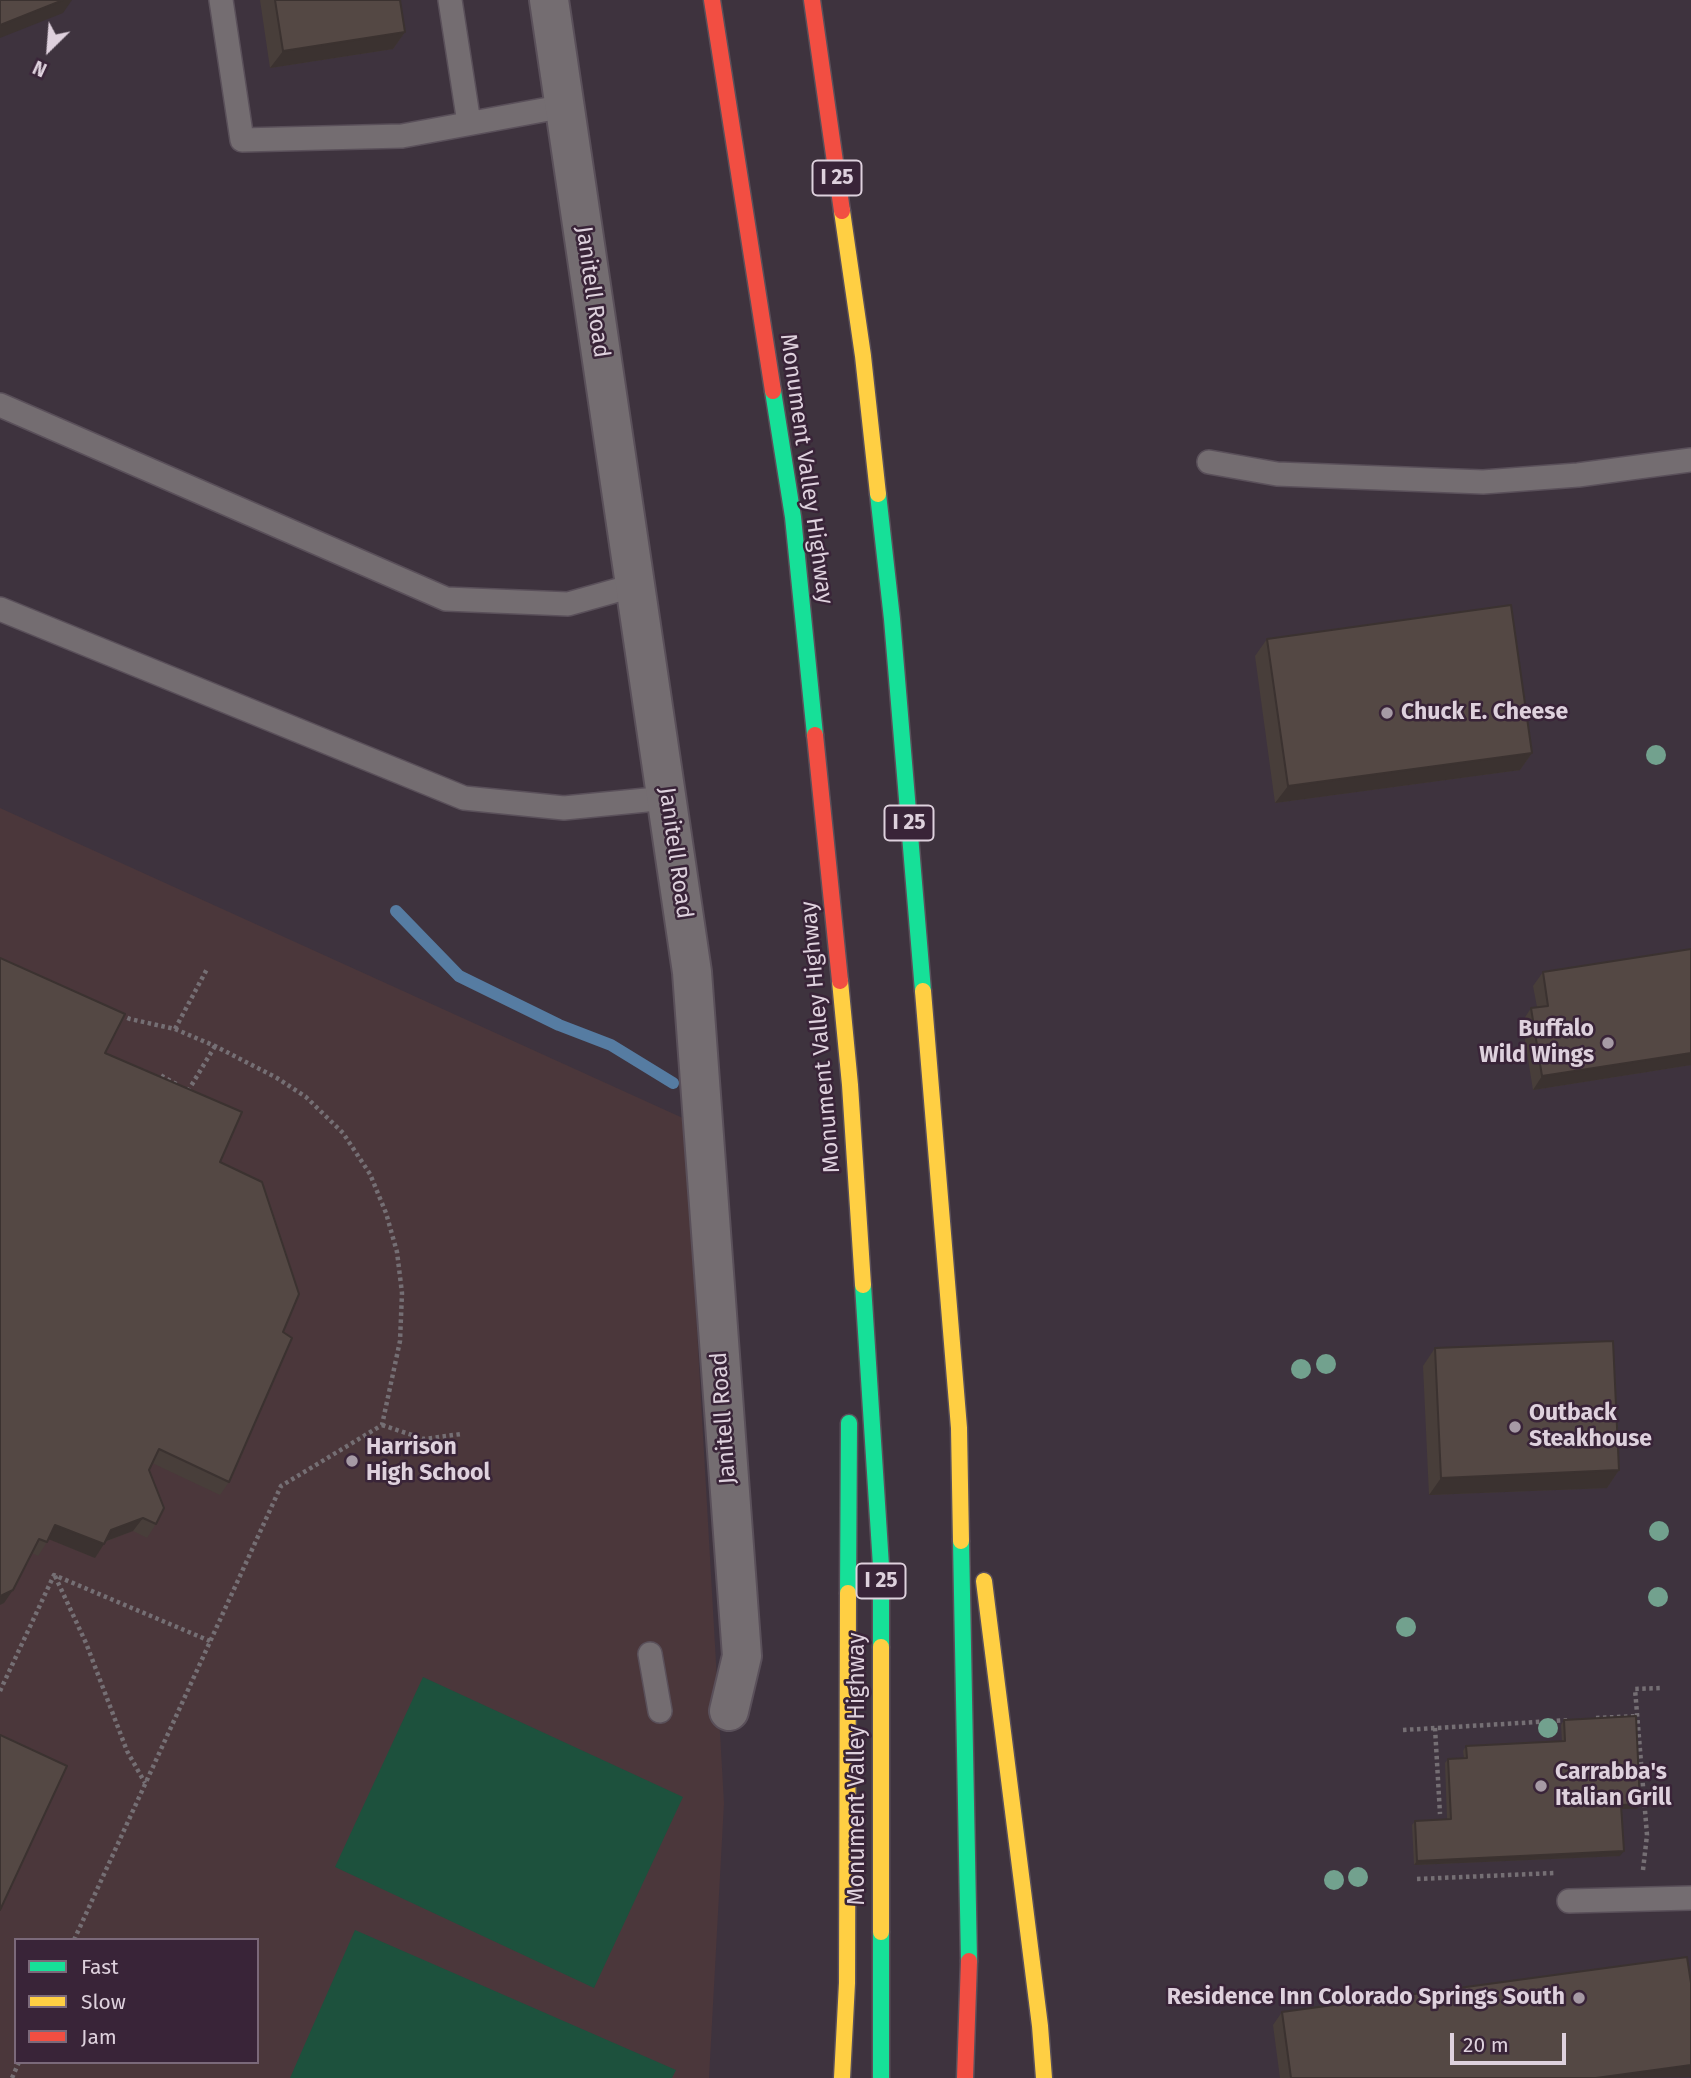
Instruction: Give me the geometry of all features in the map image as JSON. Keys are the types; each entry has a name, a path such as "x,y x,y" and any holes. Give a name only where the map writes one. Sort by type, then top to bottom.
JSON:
{"highway":[{"name":"Monument Valley Highway","path":"712,0 793,517 850,1085 881,1566 881,2078"},
{"name":"I 25","path":"812,0 863,356 892,619 959,1428 970,1942 965,2078"},
{"path":"849,1323 850,1085"},
{"path":"948,1291 978,1527"},
{"path":"842,2078 847,1983 849,1407"},
{"path":"983,1568 1040,2026 1044,2078"}],"street":[{"name":"Janitell Road","path":"550,0 692,972 742,1656 729,1711"}],"lane":[{"path":"221,0 242,140 402,136 565,106"},
{"path":"450,0 468,123"},
{"path":"0,405 446,599 568,604 636,585"},
{"path":"1209,462 1278,474 1483,482 1578,475 1691,460"},
{"path":"0,609 464,798 564,807 667,799"},
{"path":"650,1654 660,1711"},
{"path":"1569,1901 1691,1898"}],"path":[{"path":"175,1029 207,969"},
{"path":"75,1938 281,1486 382,1425 400,1341 402,1293 397,1252 386,1213 370,1174 343,1133 306,1097 278,1078 175,1029 118,1014"},
{"path":"155,1083 160,1075 190,1091 215,1046"},
{"path":"382,1425 424,1439 461,1434"},
{"path":"54,1575 210,1641"},
{"path":"0,1691 54,1575"},
{"path":"54,1575 86,1643 127,1751 145,1784"},
{"path":"1630,1870 1644,1870 1647,1835 1635,1689 1661,1688"},
{"path":"1595,1718 1637,1716"},
{"path":"1403,1730 1581,1719"},
{"path":"1435,1728 1440,1814"},
{"path":"1417,1878 1564,1873"}],"shaded area":[{"name":"Harrison High School","path":"0,808 685,1119 724,1803 709,2078 0,2078"}],"green space":[{"path":"423,1677 683,1797 594,1988 335,1867"},
{"path":"355,1930 676,2070 672,2078 290,2078"}],"building":[{"path":"0,0 63,0 0,25"},
{"path":"275,0 400,0 405,32 283,51"},
{"name":"Chuck E. Cheese","path":"1511,605 1532,753 1288,786 1267,639"},
{"name":"Buffalo Wild Wings","path":"1691,949 1691,1053 1542,1076 1531,1008 1548,1006 1543,972"},
{"path":"0,958 125,1014 105,1053 242,1112 220,1162 262,1182 299,1294 283,1332 292,1338 229,1482 159,1449 149,1470 164,1508 156,1524 143,1518 111,1530 104,1544 55,1525 47,1542 39,1539 13,1590 0,1596"},
{"name":"Outback Steakhouse","path":"1613,1341 1619,1470 1441,1478 1435,1348"},
{"name":"Carrabba's Italian Grill","path":"1636,1716 1640,1804 1621,1805 1624,1851 1417,1861 1415,1821 1451,1819 1448,1759 1467,1758 1466,1746 1565,1741 1564,1720"},
{"path":"0,1735 67,1766 0,1910"},
{"name":"Residence Inn Colorado Springs South","path":"1687,1957 1691,1983 1691,2065 1596,2078 1291,2078 1282,2012"}],"waterway":[{"path":"396,911 459,976 559,1025 611,1045 673,1083"}],"traffic: fast":[{"path":"773,391 793,517 815,735"},
{"path":"878,494 892,619 923,991"},
{"path":"863,1285 881,1566 881,1647"},
{"path":"848,1593 849,1423"},
{"path":"961,1541 969,1961"},
{"path":"881,1932 881,2078"}],"traffic: slow":[{"path":"842,211 863,356 878,494"},
{"path":"840,981 850,1085 863,1285"},
{"path":"923,991 959,1428 961,1541"},
{"path":"984,1581 1040,2026 1044,2078"},
{"path":"842,2078 847,1983 848,1593"},
{"path":"881,1647 881,1932"}],"traffic: jam":[{"path":"712,0 773,391"},
{"path":"812,0 842,211"},
{"path":"815,735 840,981"},
{"path":"965,2078 969,1961"}],"place":[{"name":"Chuck E. Cheese","path":"1387,713"},
{"name":"Buffalo Wild Wings","path":"1608,1043"},
{"name":"Outback Steakhouse","path":"1515,1427"},
{"name":"Harrison High School","path":"352,1461"},
{"name":"Carrabba's Italian Grill","path":"1541,1786"},
{"name":"Residence Inn Colorado Springs South","path":"1579,1998"}]}
